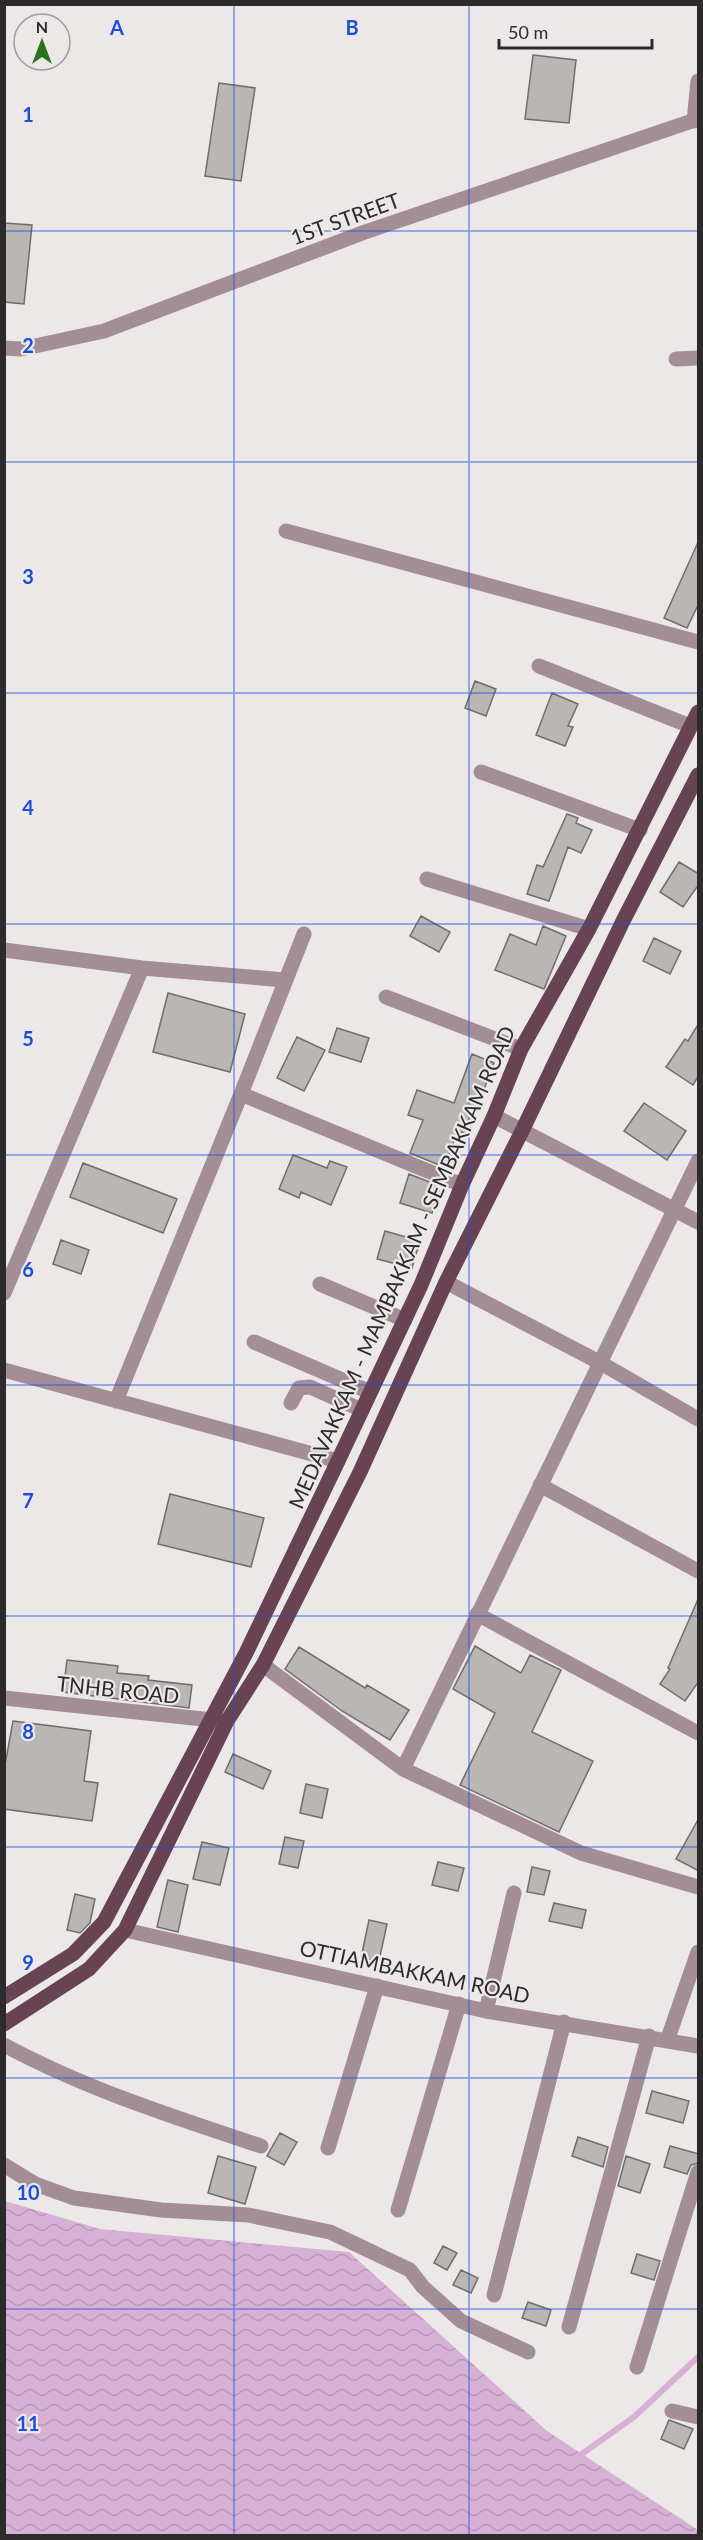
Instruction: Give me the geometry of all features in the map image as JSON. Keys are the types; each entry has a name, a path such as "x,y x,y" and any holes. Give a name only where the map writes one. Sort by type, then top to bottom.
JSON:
{"main road":[{"name":"MEDAVAKKAM - MAMBAKKAM - SEMBAKKAM ROAD","path":"4,1996 73,1954 104,1922 212,1720 338,1461 405,1320 521,1049 589,929 699,712"},
{"name":"MEDAVAKKAM - MAMBAKKAM - SEMBAKKAM ROAD","path":"4,2024 89,1969 125,1930 228,1721 263,1665 360,1472 446,1282 623,921 699,775"}],"street":[{"path":"696,120 699,81"},
{"name":"1ST STREET","path":"4,348 21,349 104,331 365,232 696,120"},
{"path":"676,359 699,358"},
{"path":"286,531 699,642"},
{"path":"539,666 690,726"},
{"path":"482,772 640,830"},
{"path":"427,879 589,929"},
{"path":"116,1401 304,934"},
{"path":"4,950 142,968 285,980"},
{"path":"4,1293 142,968"},
{"path":"386,997 521,1049"},
{"path":"241,1094 462,1185"},
{"path":"494,1116 699,1222"},
{"path":"403,1769 599,1362 699,1161"},
{"path":"446,1282 599,1362 699,1419"},
{"path":"320,1284 405,1320"},
{"path":"254,1342 370,1392"},
{"path":"4,1370 338,1461"},
{"path":"291,1403 299,1388 310,1387 362,1410"},
{"path":"540,1485 699,1571"},
{"path":"477,1614 699,1733"},
{"path":"263,1665 403,1769 581,1853 699,1887"},
{"name":"TNHB ROAD","path":"4,1698 228,1721"},
{"path":"486,2011 514,1893"},
{"name":"OTTIAMBAKKAM ROAD","path":"125,1930 486,2011 699,2046"},
{"path":"666,2041 699,1952"},
{"path":"328,2148 377,1986"},
{"path":"398,2210 459,2004"},
{"path":"494,2295 564,2022"},
{"path":"569,2327 649,2036"},
{"path":"4,2045 47,2068 137,2105 261,2146"},
{"path":"4,2165 35,2184 74,2198 161,2210 248,2215 330,2232 410,2270 423,2287 461,2321 528,2352"},
{"path":"637,2367 699,2172"},
{"path":"672,2411 699,2417"}],"water":[{"path":"5,2201 100,2229 349,2252 547,2431 698,2530 698,2535 5,2535"}],"building":[{"path":"533,55 576,60 569,123 525,119"},
{"path":"219,83 255,88 241,181 205,176"},
{"path":"4,223 32,225 24,304 4,302"},
{"path":"699,540 699,603 687,628 664,618"},
{"path":"475,681 496,689 486,716 465,708"},
{"path":"552,693 578,704 568,726 573,727 565,746 536,735"},
{"path":"567,814 578,818 576,823 592,830 581,853 568,847 549,901 527,894 537,865 543,867"},
{"path":"679,862 699,874 699,884 683,907 660,892"},
{"path":"421,916 450,932 439,952 410,936"},
{"path":"543,926 566,936 544,989 495,970 510,934 536,945"},
{"path":"654,938 681,951 670,974 643,961"},
{"path":"168,993 245,1014 230,1072 153,1052"},
{"path":"699,1023 699,1075 693,1085 666,1067 685,1039 688,1041"},
{"path":"337,1028 369,1038 361,1062 329,1052"},
{"path":"297,1037 325,1050 304,1091 277,1078"},
{"path":"472,1054 494,1063 467,1134 458,1131 444,1167 410,1153 423,1120 408,1115 417,1090 454,1103"},
{"path":"644,1103 686,1131 667,1160 624,1131"},
{"path":"293,1155 327,1168 330,1161 347,1167 331,1205 301,1192 299,1198 279,1189"},
{"path":"83,1163 177,1199 163,1233 70,1197"},
{"path":"409,1174 437,1185 435,1190 439,1191 432,1213 400,1203"},
{"path":"385,1231 420,1241 412,1268 377,1259"},
{"path":"61,1240 89,1250 81,1274 53,1264"},
{"path":"170,1494 264,1518 251,1567 158,1544"},
{"path":"699,1597 699,1681 685,1701 660,1684 670,1669 668,1668"},
{"path":"475,1646 521,1673 530,1655 561,1670 532,1732 593,1761 559,1832 460,1785 495,1713 453,1689"},
{"path":"299,1647 365,1688 367,1685 409,1710 390,1740 342,1711 285,1669"},
{"path":"67,1660 118,1666 117,1673 149,1676 148,1680 192,1685 189,1708 63,1692"},
{"path":"13,1721 91,1731 84,1781 98,1783 92,1821 4,1809 4,1770"},
{"path":"233,1754 271,1771 263,1789 225,1772"},
{"path":"306,1784 328,1789 322,1818 300,1813"},
{"path":"699,1818 699,1871 676,1859"},
{"path":"285,1837 304,1841 298,1868 279,1864"},
{"path":"202,1842 229,1848 220,1885 193,1879"},
{"path":"438,1862 464,1868 458,1891 432,1885"},
{"path":"532,1867 550,1871 544,1895 527,1892"},
{"path":"168,1880 188,1885 178,1932 157,1927"},
{"path":"75,1894 95,1899 90,1923 80,1933 67,1930"},
{"path":"554,1903 586,1910 582,1928 549,1921"},
{"path":"369,1920 387,1924 379,1961 361,1958"},
{"path":"652,2091 689,2101 683,2123 646,2113"},
{"path":"280,2133 297,2142 284,2165 267,2156"},
{"path":"578,2137 608,2147 603,2167 572,2156"},
{"path":"670,2146 699,2154 699,2163 691,2165 687,2174 664,2167"},
{"path":"218,2156 256,2167 245,2204 208,2193"},
{"path":"626,2156 650,2164 640,2193 618,2186"},
{"path":"443,2246 457,2253 447,2270 434,2263"},
{"path":"637,2254 660,2261 654,2280 631,2273"},
{"path":"461,2270 478,2278 471,2293 453,2285"},
{"path":"528,2302 551,2310 546,2326 522,2318"},
{"path":"669,2420 693,2429 684,2449 661,2439"}],"waterway":[{"path":"576,2458 634,2417 698,2357"}]}
